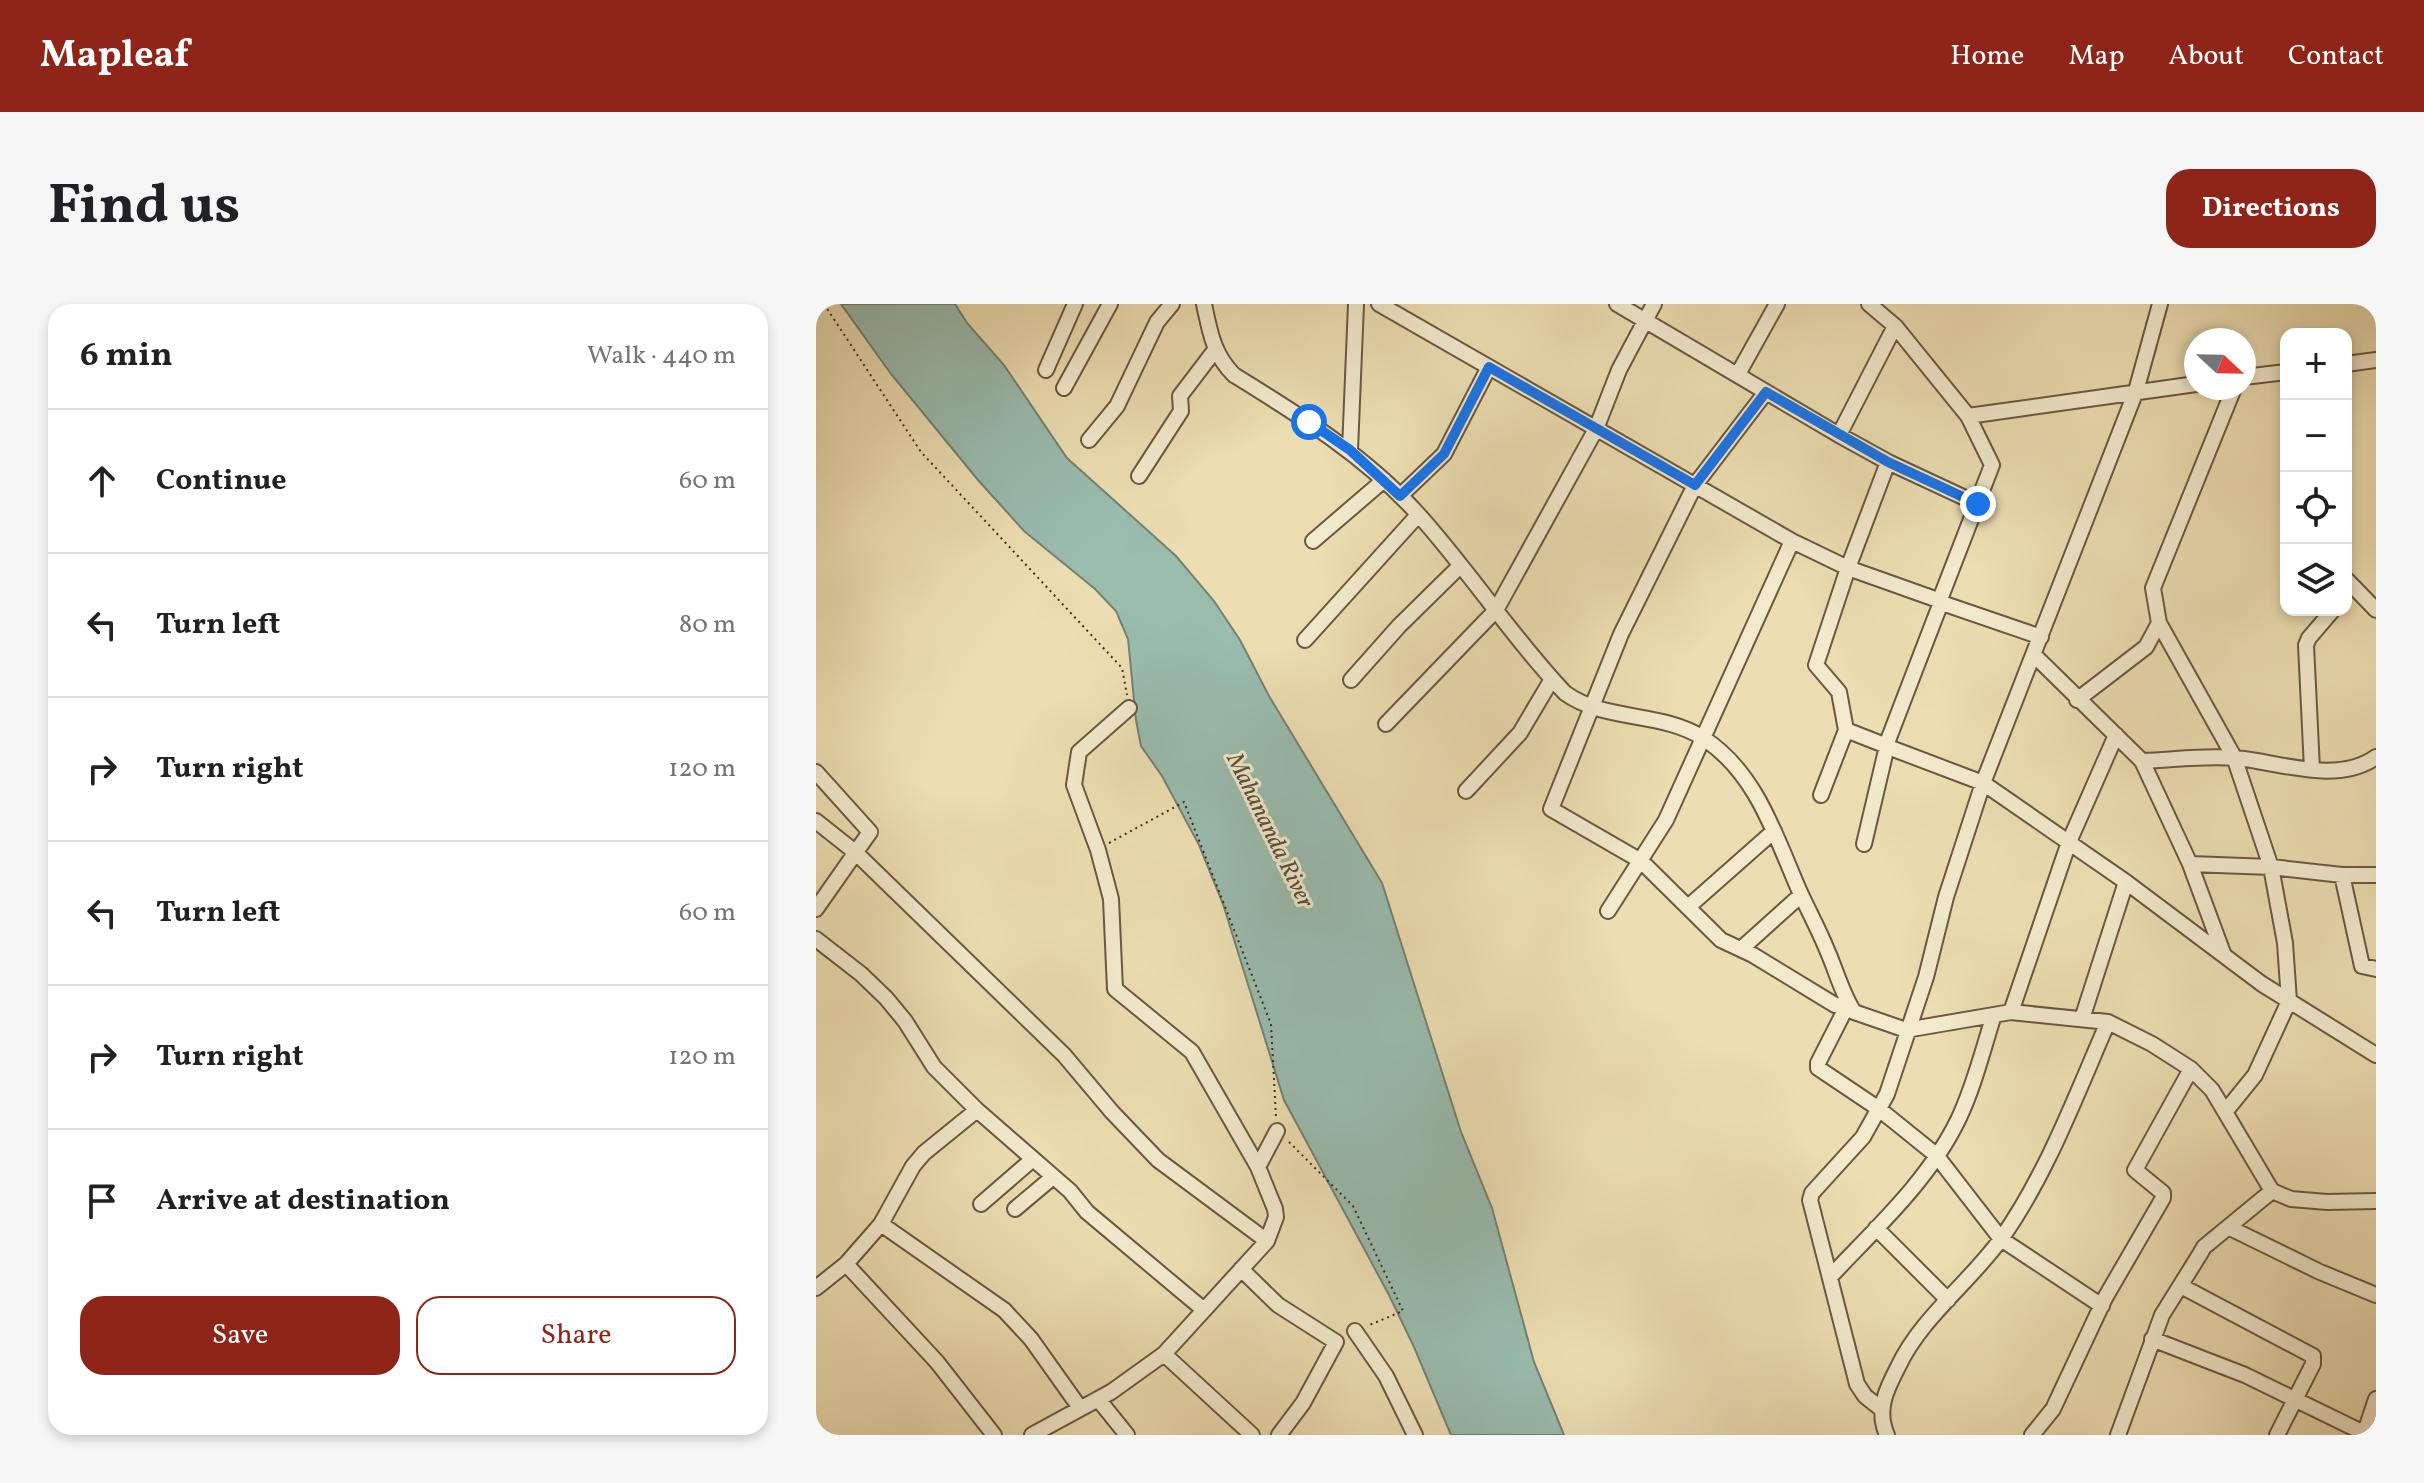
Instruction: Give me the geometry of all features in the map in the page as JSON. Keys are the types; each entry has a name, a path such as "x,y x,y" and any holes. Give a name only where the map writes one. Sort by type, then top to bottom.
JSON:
{"street":[{"path":"1046,370 1075,304"},
{"path":"1064,388 1110,304"},
{"path":"1089,440 1111,416 1157,322 1172,304"},
{"path":"1204,304 1215,350 1234,375 1350,450 1384,480 1418,515 1552,679 1580,704 1667,725 1703,738 1740,772 1754,790 1774,831 1848,1006 1858,1014 1906,1030 2011,1012 2108,1022 2152,1044 2191,1069 2212,1090 2272,1191 2291,1199 2376,1201"},
{"path":"1350,450 1356,304"},
{"path":"1379,304 1792,541 1848,568 2041,637"},
{"path":"1617,304 1839,435 1978,504"},
{"path":"1386,724 1496,610 1596,429 1619,370 1654,304"},
{"path":"1738,374 1777,304"},
{"path":"1864,844 1887,746 1991,462 1968,416 1895,326 1869,304"},
{"path":"1887,1435 1880,1408 1865,1396 1857,1384 1810,1200 1812,1193 1863,1137 1887,1094 1926,977 1946,897 1983,783 2136,391 2160,304"},
{"path":"1839,435 1895,326"},
{"path":"1139,476 1181,411 1180,396 1215,350"},
{"path":"2352,363 2376,360"},
{"path":"1400,496 1444,454 1489,367"},
{"path":"2256,376 2280,373"},
{"path":"1968,416 2184,385"},
{"path":"1766,392 1695,485 1621,634 1551,809 1641,861 1721,940 1835,1005 1848,1006"},
{"path":"2225,1112 2255,1075 2289,1001 2285,943 2271,867 2234,757 2159,623 2153,598 2154,580 2229,400"},
{"path":"1821,795 1846,730 1839,692 1816,665 1888,462"},
{"path":"1313,541 1384,480"},
{"path":"1305,640 1418,515"},
{"path":"1608,911 1666,820 1792,541"},
{"path":"1351,680 1399,626 1460,566"},
{"path":"2352,590 2376,610"},
{"path":"2312,769 2305,653 2309,638 2328,616"},
{"path":"2077,700 2146,647 2159,623"},
{"path":"2034,655 2142,761 2190,864 2223,954"},
{"path":"1466,791 1520,733 1552,679"},
{"path":"1032,1435 1098,1399 1164,1354 1267,1241 1276,1217 1258,1167 1192,1052 1115,989 1111,899 1098,850 1074,785 1079,752 1129,708"},
{"path":"1846,730 1983,783 2289,1001 2376,1055"},
{"path":"2011,1012 2069,842 2116,735"},
{"path":"2142,761 2234,757 2329,770 2365,765 2376,757"},
{"path":"816,772 870,830 816,909"},
{"path":"816,821 855,852 1064,1055 1158,1160 1267,1241"},
{"path":"1688,907 1774,831"},
{"path":"2190,864 2376,875"},
{"path":"2342,875 2362,966 2376,969"},
{"path":"2082,1019 2126,882"},
{"path":"1741,949 1801,895"},
{"path":"816,939 886,998 905,1021 934,1067 977,1110 1053,1177 1087,1212 1204,1310"},
{"path":"1848,1006 1817,1067 1879,1109 1936,1155 2001,1239 2102,1306"},
{"path":"1830,1277 1876,1228 1936,1155 1963,1108 1994,1015"},
{"path":"1880,1408 1911,1343 2001,1239 2028,1196 2108,1022"},
{"path":"2032,1435 2053,1409 2102,1306 2164,1197 2135,1170 2191,1069"},
{"path":"816,1288 846,1264 881,1224 913,1166 924,1153 977,1110"},
{"path":"1258,1167 1277,1131"},
{"path":"981,1204 1033,1159"},
{"path":"1015,1209 1053,1177"},
{"path":"2118,1435 2162,1315 2204,1247 2272,1191"},
{"path":"881,1224 1004,1310 1031,1339 1080,1408"},
{"path":"2228,1227 2320,1272 2376,1295"},
{"path":"1876,1228 1948,1300"},
{"path":"846,1264 937,1362 994,1435"},
{"path":"1241,1269 1278,1305 1336,1342 1303,1403 1279,1435"},
{"path":"2181,1286 2310,1353 2313,1364 2277,1435"},
{"path":"1355,1331 1386,1376 1415,1435"},
{"path":"2152,1339 2296,1398 2364,1434 2376,1399"},
{"path":"1164,1354 1252,1435"},
{"path":"1098,1399 1127,1435"}],"path":[{"path":"824,304 921,452 1122,668 1129,708"},
{"path":"1098,850 1184,802 1271,1024 1277,1131 1353,1206 1403,1311 1355,1331"}],"water":[{"name":"Mahananda River","path":"841,304 955,304 967,323 1004,365 1067,458 1176,556 1214,601 1240,640 1269,696 1382,883 1461,1132 1492,1208 1534,1362 1564,1435 1451,1435 1389,1295 1284,1100 1223,904 1199,845 1162,776 1141,746 1128,639 1116,611 1095,589 1024,531 978,480 891,374"}],"route":[{"path":"1309,422 1350,450 1400,496 1444,454 1489,367 1695,485 1766,392 1888,462 1978,504"}]}
